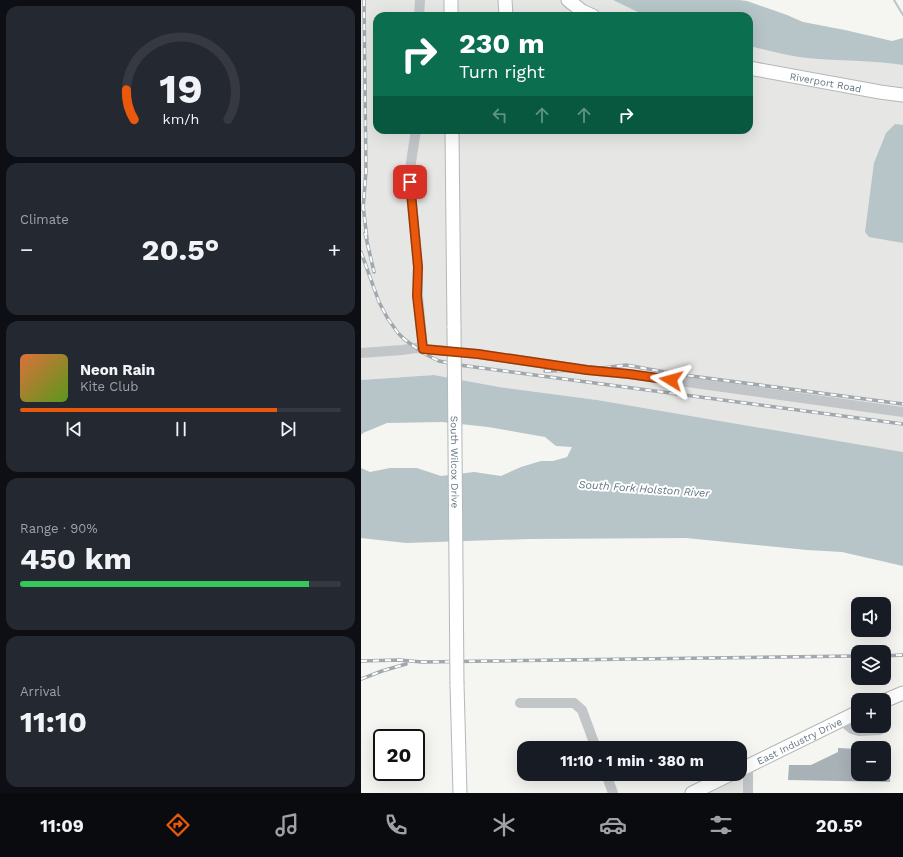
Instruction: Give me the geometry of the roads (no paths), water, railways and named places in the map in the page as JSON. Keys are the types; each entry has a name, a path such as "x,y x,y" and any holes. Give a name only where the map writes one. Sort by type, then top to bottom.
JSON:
{"main road":[{"path":"445,0 451,9"},
{"path":"505,0 506,12"},
{"path":"568,0 584,12"},
{"name":"Riverport Road","path":"753,69 903,95"},
{"name":"South Wilcox Drive","path":"452,134 457,684 460,793"},
{"path":"891,698 903,693"},
{"name":"East Industry Drive","path":"747,767 851,715"},
{"path":"692,793 717,781"}],"street":[{"path":"419,12 420,0"},
{"path":"415,134 410,169 410,182 418,267 417,296 423,349"},
{"path":"361,353 416,348 478,354 903,412"},
{"path":"520,703 574,703 581,710 593,741"},
{"path":"841,720 851,727"},
{"path":"609,781 613,793"},
{"path":"746,781 748,793"}],"water":[{"path":"613,0 747,1 803,22 892,41 903,38 903,65 879,62 807,58 753,47 753,12 638,12"},
{"path":"895,124 903,125 903,243 869,237 865,232 874,163 886,133"},
{"name":"South Fork Holston River","path":"434,375 499,387 597,400 903,452 903,566 842,552 686,538 529,539 406,543 361,538 361,468 370,472 390,468 417,468 441,476 474,472 501,476 521,467 541,461 553,461 567,457 572,447 556,446 545,437 488,427 442,422 387,423 361,435 361,380"}],"waterway":[{"path":"894,0 903,15"}],"railway":[{"path":"363,210 366,171 364,0"},
{"path":"363,205 367,239"},
{"path":"365,233 374,272"},
{"path":"361,252 379,302 388,319 398,333 423,353 439,361 459,365 903,424"},
{"path":"545,371 587,370 626,365 676,374 903,404"},
{"path":"891,656 903,655"},
{"path":"361,661 399,660 422,662 851,656"},
{"path":"361,679 406,664"}]}
